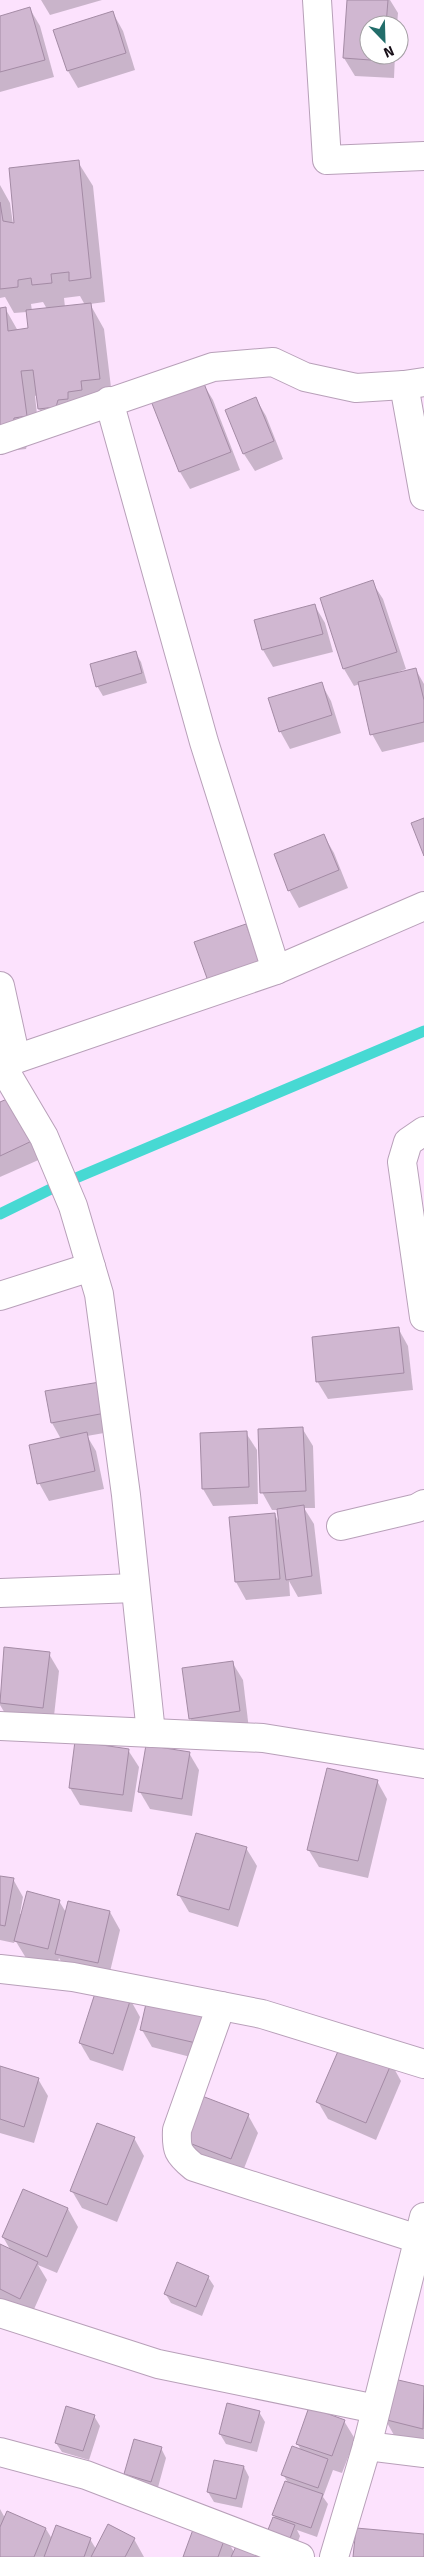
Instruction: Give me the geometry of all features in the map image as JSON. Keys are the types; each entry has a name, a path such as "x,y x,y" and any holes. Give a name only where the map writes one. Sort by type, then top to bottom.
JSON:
{"street":[{"path":"317,0 327,160 424,156"},
{"path":"0,440 109,401 213,367 273,362 305,377 356,388 414,384 424,496"},
{"path":"109,401 204,742 276,970"},
{"path":"6,1064 276,970 424,906"},
{"path":"0,986 6,1064 44,1137 73,1206 99,1294 126,1496 150,1733"},
{"path":"424,1131 408,1142 402,1162 424,1317"},
{"path":"0,1296 91,1267"},
{"path":"341,1526 417,1508 424,1504"},
{"path":"0,1593 135,1588"},
{"path":"0,1726 263,1738 424,1764"},
{"path":"0,1969 73,1977 262,2014 424,2064"},
{"path":"221,2006 177,2130 176,2147 184,2159 194,2167 421,2228 367,2446 334,2557"},
{"path":"0,2313 158,2364 376,2409"},
{"path":"367,2446 424,2453"},
{"path":"0,2452 86,2475 300,2557"}],"building":[{"path":"347,0 388,0 387,15 359,15 359,59 343,58"},
{"path":"30,7 45,60 0,72 0,16"},
{"path":"113,11 126,53 67,71 53,30"},
{"path":"79,160 91,278 69,281 69,272 51,274 52,283 32,285 31,278 18,280 18,287 0,289 0,202 3,221 14,223 9,168"},
{"path":"91,303 100,379 81,381 82,390 68,392 68,399 58,400 56,407 38,409 33,370 21,371 27,416 14,418 13,424 0,426 0,308 6,307 8,331 28,328 26,310"},
{"path":"203,381 231,452 179,472 151,401"},
{"path":"256,397 274,441 243,454 225,410"},
{"path":"373,580 397,652 343,669 320,598"},
{"path":"315,604 323,634 262,650 254,620"},
{"path":"136,651 142,673 96,687 90,664"},
{"path":"416,668 424,700 424,722 370,735 358,682"},
{"path":"322,682 332,715 279,732 268,698"},
{"path":"424,818 424,856 411,823"},
{"path":"324,834 339,870 288,891 274,854"},
{"path":"246,924 260,963 208,981 194,942"},
{"path":"14,1096 34,1140 0,1156 0,1102"},
{"path":"399,1327 404,1373 316,1382 312,1337"},
{"path":"106,1381 111,1412 51,1423 45,1391"},
{"path":"303,1427 306,1491 260,1493 258,1429"},
{"path":"247,1431 249,1487 202,1489 200,1433"},
{"path":"87,1432 95,1471 37,1484 29,1445"},
{"path":"304,1505 312,1576 286,1580 277,1509"},
{"path":"275,1513 280,1579 235,1582 229,1517"},
{"path":"4,1647 50,1652 43,1708 0,1703"},
{"path":"233,1661 240,1711 189,1719 182,1668"},
{"path":"75,1741 129,1749 123,1795 69,1788"},
{"path":"146,1745 190,1752 182,1799 138,1792"},
{"path":"327,1768 378,1780 358,1861 307,1850"},
{"path":"196,1833 247,1847 229,1910 177,1895"},
{"path":"0,1876 14,1878 5,1926 0,1925"},
{"path":"27,1891 60,1900 48,1949 14,1941"},
{"path":"68,1901 110,1911 98,1963 55,1954"},
{"path":"97,1987 131,1998 113,2054 79,2043"},
{"path":"148,1995 205,2008 196,2043 140,2030"},
{"path":"342,2042 392,2062 366,2123 316,2102"},
{"path":"0,2066 39,2078 24,2127 0,2119"},
{"path":"202,2096 249,2114 231,2159 184,2141"},
{"path":"97,2123 135,2137 107,2205 70,2191"},
{"path":"23,2189 68,2208 47,2257 2,2237"},
{"path":"0,2244 38,2262 20,2299 0,2289"},
{"path":"177,2262 209,2276 196,2307 164,2294"},
{"path":"394,2379 424,2386 423,2429 383,2419"},
{"path":"227,2403 260,2411 251,2443 219,2434"},
{"path":"66,2406 95,2415 83,2451 55,2443"},
{"path":"309,2407 345,2420 332,2456 296,2444"},
{"path":"134,2439 162,2447 151,2482 124,2474"},
{"path":"292,2446 328,2459 318,2488 281,2475"},
{"path":"214,2460 244,2466 236,2499 207,2492"},
{"path":"285,2481 323,2494 311,2528 272,2515"},
{"path":"7,2511 46,2528 34,2557 0,2557 0,2527"},
{"path":"273,2517 295,2525 286,2549 264,2540"},
{"path":"108,2524 135,2538 125,2557 91,2557"},
{"path":"195,2524 226,2535 218,2557 183,2557"},
{"path":"56,2525 91,2538 84,2557 44,2557"},
{"path":"356,2528 424,2534 424,2557 353,2557"},
{"path":"238,2542 283,2557 231,2557"}],"waterway":[{"path":"0,1214 57,1186 424,1031"}]}
